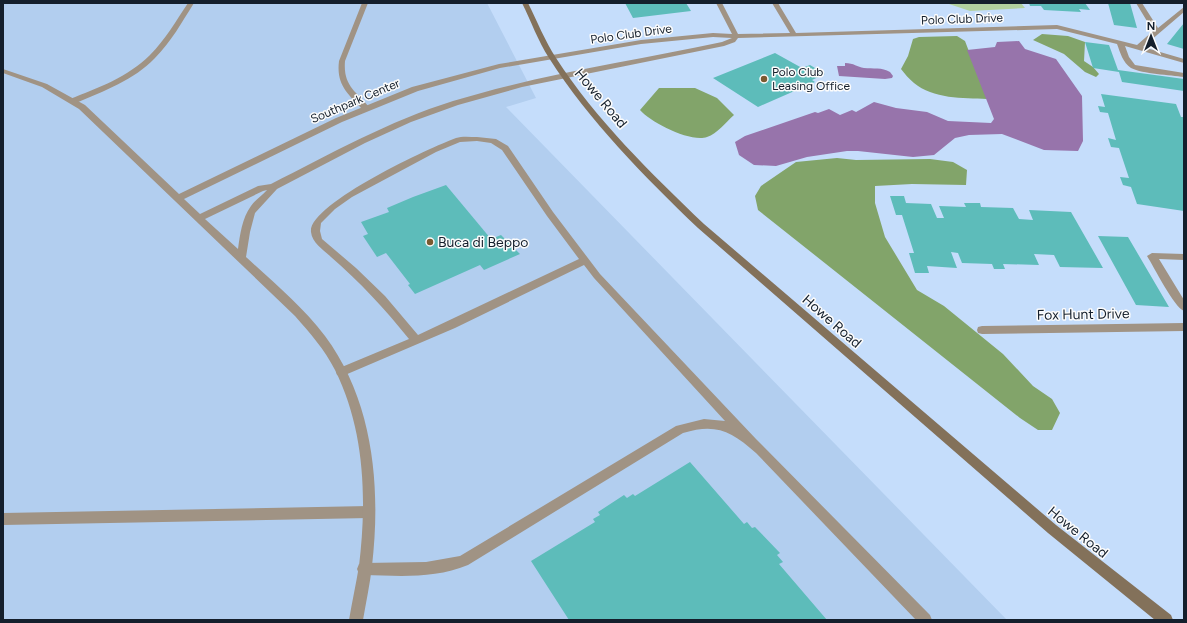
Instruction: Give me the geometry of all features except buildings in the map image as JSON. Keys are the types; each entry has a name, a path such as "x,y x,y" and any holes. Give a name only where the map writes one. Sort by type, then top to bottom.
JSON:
{"street":[{"path":"73,101 126,77 147,62 191,3"},
{"path":"365,3 342,61 341,71 345,87 366,108"},
{"name":"Howe Road","path":"525,3 552,57 564,75 586,104 652,179 701,226 1052,530 1166,620"},
{"path":"719,3 736,36"},
{"path":"775,3 794,36"},
{"path":"1139,3 1157,32"},
{"path":"1139,47 1184,9"},
{"name":"Polo Club Drive","path":"552,57 641,42 713,35 794,36 1057,27 1139,47 1184,62"},
{"name":"Polo Club Drive","path":"564,75 718,45 734,41 736,36"},
{"path":"1120,42 1126,58 1132,66 1184,75"},
{"name":"Southpark Center","path":"178,198 366,108 403,94 448,79 499,66 552,57"},
{"path":"3,71 42,84 73,101 88,112 308,322 322,340 350,388 362,432 368,471 369,512 364,569 356,620"},
{"path":"200,218 261,188 273,187 370,137 423,114 472,98 564,75"},
{"path":"415,339 382,299 353,270 318,240 316,236 316,227 320,218 349,195 446,144 459,140 477,139 492,141 502,146 584,261 752,442 925,620"},
{"path":"241,257 249,218 257,205 271,192 273,187"},
{"path":"1184,257 1152,256 1174,294 1184,307"},
{"path":"341,372 415,339 451,325 584,261"},
{"name":"Fox Hunt Drive","path":"982,330 1184,327"},
{"path":"364,569 428,569 462,561 680,429 694,424 705,423 728,426 752,442"},
{"path":"3,519 369,512"}],"shaded area":[{"path":"3,3 487,3 536,98 506,107 1007,620 3,620"},
{"path":"1019,41 1025,49 1056,59 1082,96 1083,141 1078,151 1044,150 1002,134 969,135 955,138 934,155 913,157 847,151 807,157 776,166 754,165 739,155 735,142 745,136 815,112 818,113 829,109 840,115 852,110 856,112 874,102 896,108 927,112 948,121 991,123 994,119 967,50 995,47 997,42"},
{"path":"845,63 864,68 884,69 890,72 893,76 892,78 885,79 839,76 837,66 845,66"}],"green space":[{"path":"946,3 1021,3 1025,8 970,11"},
{"path":"1042,34 1068,36 1085,42 1084,61 1093,67 1099,74 1096,77 1085,72 1064,54 1033,40"},
{"path":"957,36 965,41 987,99 949,97 930,92 914,83 901,69 908,56 913,39 919,37"},
{"path":"659,88 695,88 717,98 734,115 718,131 707,137 691,137 681,134 652,120 640,110"},
{"path":"837,158 856,160 930,159 953,162 967,170 966,185 912,184 875,186 875,203 885,237 917,290 944,306 1003,354 1033,386 1052,399 1060,413 1052,430 1038,430 1020,418 758,210 755,196 761,186 796,162"}],"place":[{"name":"Polo Club Leasing Office","path":"764,79"},
{"name":"Buca di Beppo","path":"430,242"}]}
